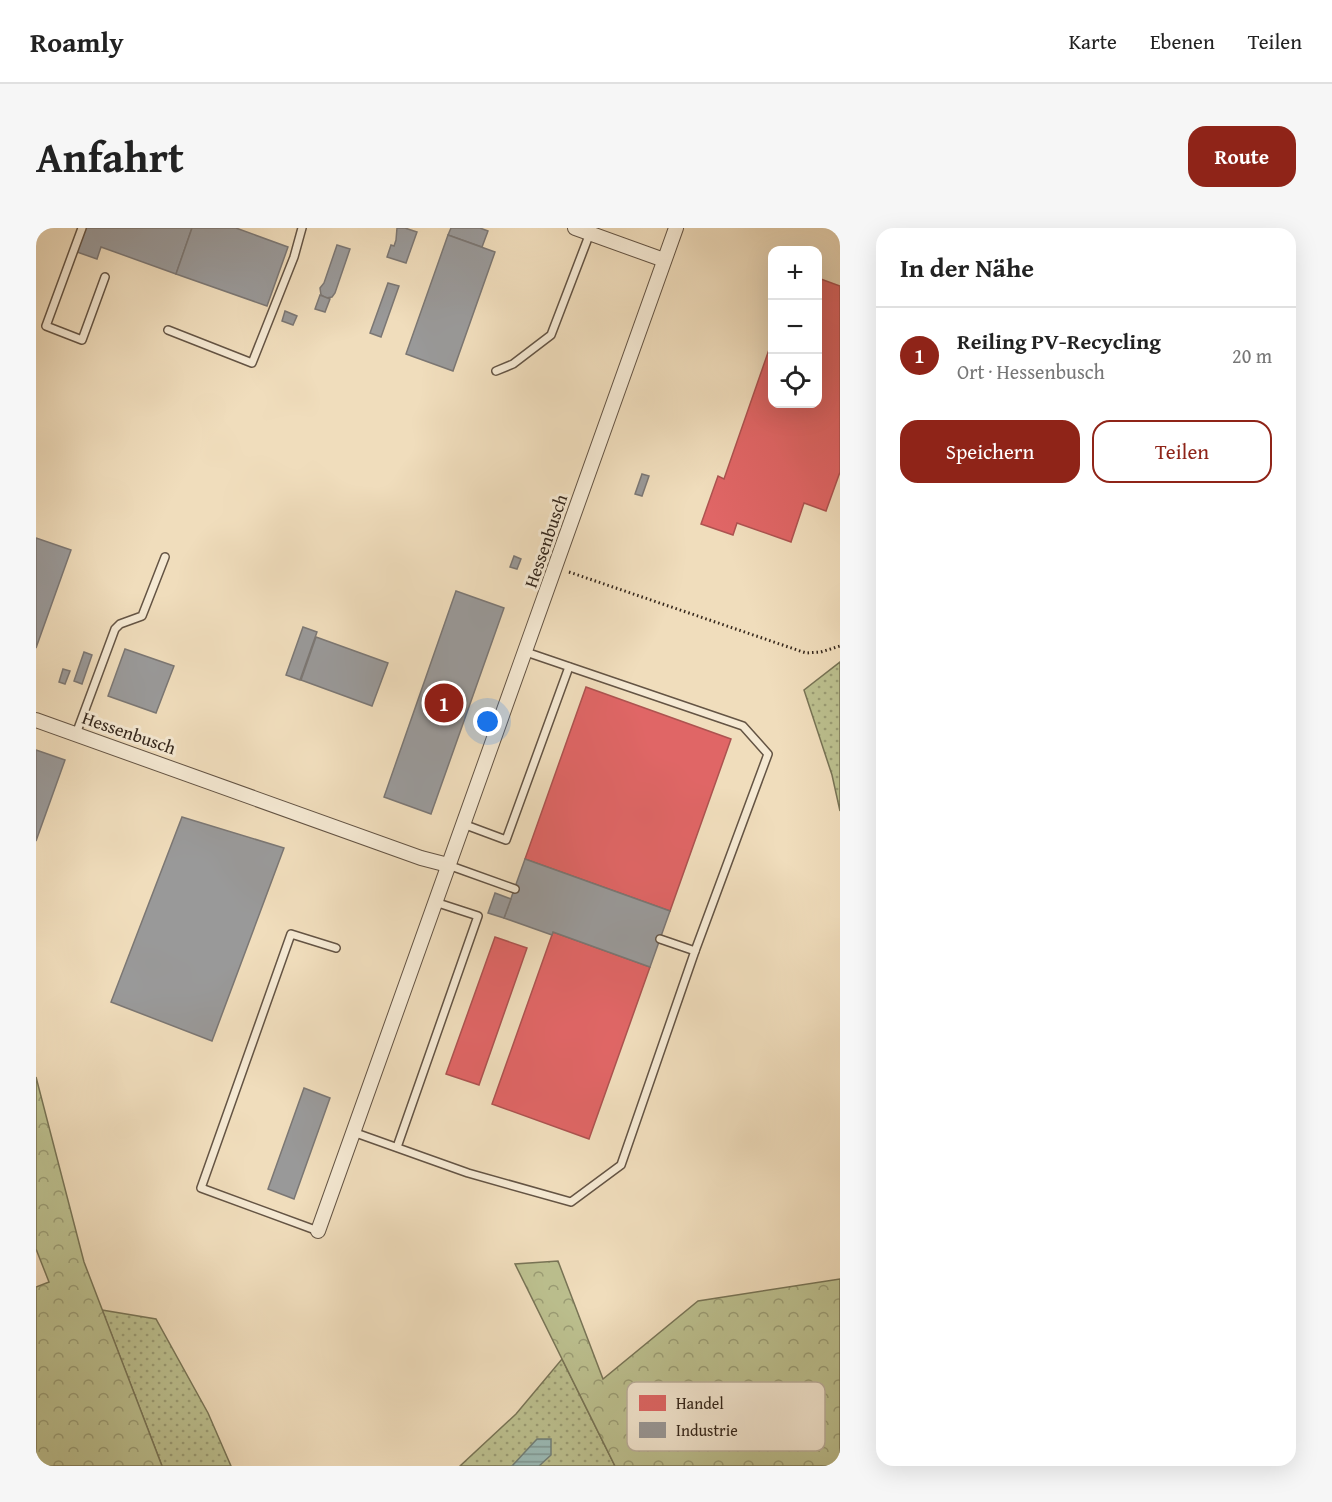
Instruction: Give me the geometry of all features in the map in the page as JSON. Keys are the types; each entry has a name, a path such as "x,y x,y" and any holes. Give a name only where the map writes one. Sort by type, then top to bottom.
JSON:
{"street":[{"path":"574,228 664,260"},
{"name":"Hessenbusch","path":"318,1230 676,228"},
{"name":"Hessenbusch","path":"36,720 421,858 448,865"}],"lane":[{"path":"82,228 46,326 82,340 105,278"},
{"path":"168,330 252,363 294,257 302,228"},
{"path":"496,371 513,364 551,335 590,233"},
{"path":"76,734 115,628 142,616 165,557"},
{"path":"353,1132 468,1173 571,1202 621,1165 695,951 768,754 743,726 526,652"},
{"path":"463,824 506,840 569,667"},
{"path":"448,865 515,889"},
{"path":"397,1147 478,916 435,902"},
{"path":"318,1230 201,1188 291,934 336,948"},
{"path":"660,939 695,951"}],"path":[{"path":"556,567 806,653 821,652 840,646"}],"green space":[{"path":"840,662 840,811 832,775 804,690"},
{"path":"36,1077 84,1262 162,1466 36,1466 36,1287 49,1282 36,1249"},
{"path":"558,1261 603,1379 698,1301 840,1279 840,1466 615,1466 515,1264"},
{"path":"102,1310 156,1319 208,1413 231,1466 162,1466"},
{"path":"562,1359 615,1466 460,1466 516,1414"}],"water":[{"path":"537,1439 551,1439 551,1455 539,1466 512,1466"}],"building: Handel":[{"path":"822,279 840,286 840,472 826,511 804,503 791,542 737,523 733,535 701,524 718,476 724,479 768,352 768,408 822,408"},
{"path":"586,687 731,739 670,911 525,859"},
{"path":"553,932 650,967 589,1139 492,1104"},
{"path":"495,937 527,948 479,1085 446,1074"}],"building: Industrie":[{"path":"86,228 192,228 176,274 101,247 97,259 77,252"},
{"path":"192,228 236,228 288,247 267,306 176,274"},
{"path":"397,228 417,232 406,263 387,257 391,245 394,246"},
{"path":"451,228 480,228 488,231 482,247 448,235"},
{"path":"448,235 495,252 453,371 406,354"},
{"path":"337,245 350,249 335,293 332,297 326,298 321,295 320,288 324,283"},
{"path":"388,283 399,286 381,337 370,333"},
{"path":"320,295 330,299 325,312 315,309"},
{"path":"285,311 297,316 293,325 282,321"},
{"path":"642,474 649,476 642,496 635,494"},
{"path":"36,538 71,550 36,648"},
{"path":"514,556 521,559 517,569 510,567"},
{"path":"456,591 504,608 431,814 384,797"},
{"path":"303,627 317,632 300,680 286,675"},
{"path":"316,637 388,663 372,706 301,680"},
{"path":"125,649 174,666 156,713 108,696"},
{"path":"84,652 92,655 82,684 74,681"},
{"path":"63,669 70,671 65,684 59,682"},
{"path":"36,750 65,760 36,841"},
{"path":"182,817 284,848 212,1041 111,1002"},
{"path":"525,859 670,911 650,967 553,932 552,935 504,918"},
{"path":"495,893 511,899 504,918 488,913"},
{"path":"304,1088 330,1098 294,1199 268,1189"}],"place":[{"name":"Reiling PV-Recycling","path":"444,703"}]}
